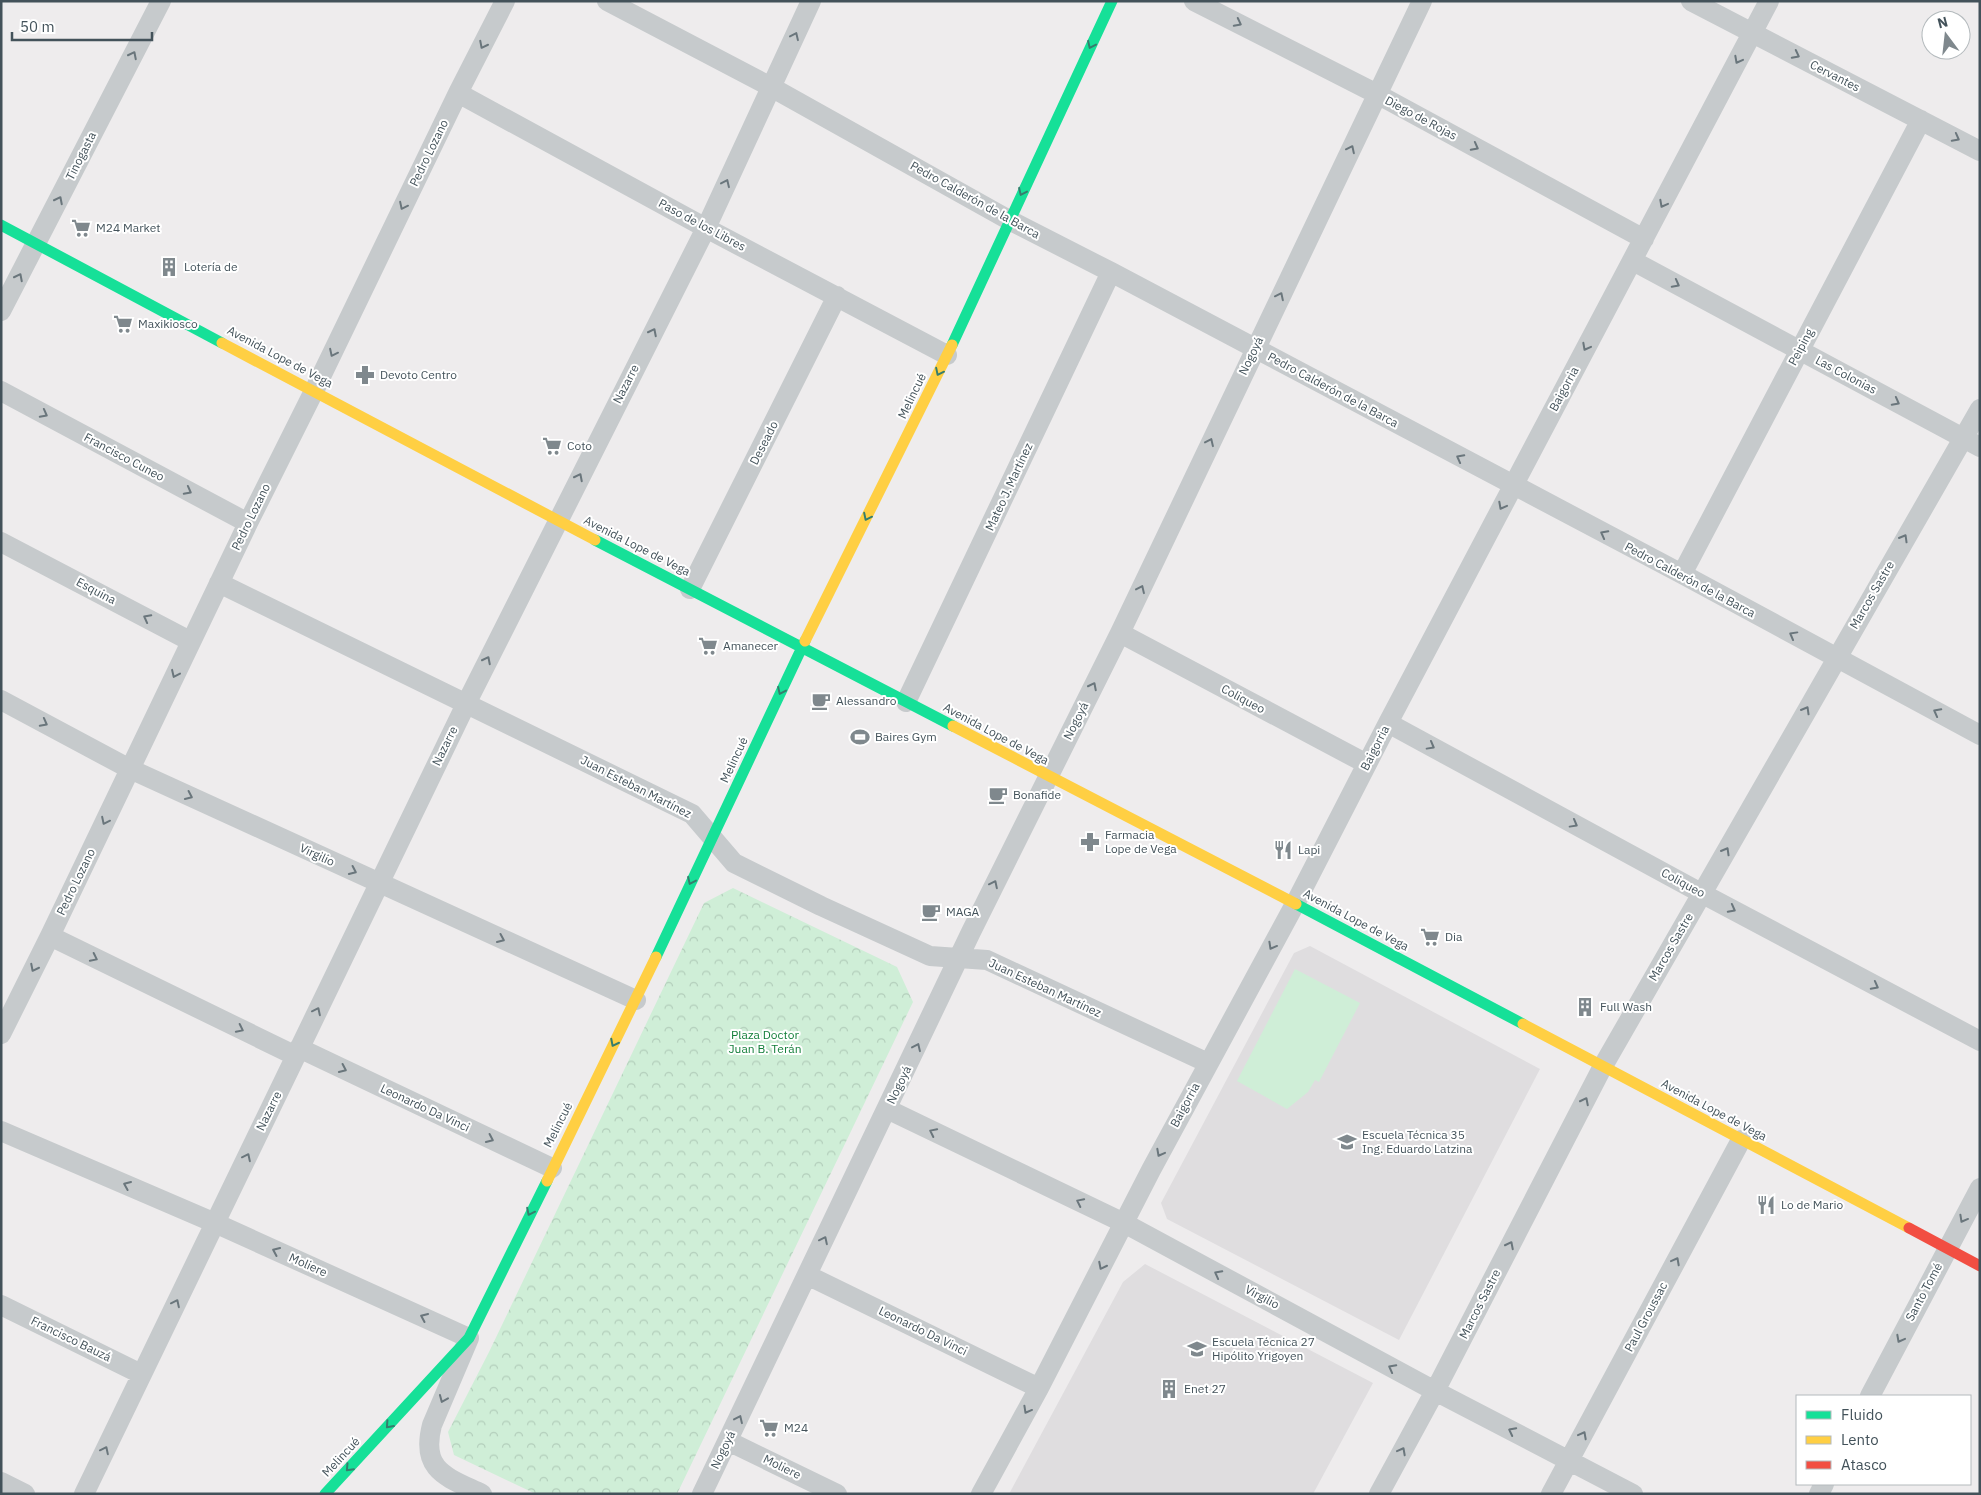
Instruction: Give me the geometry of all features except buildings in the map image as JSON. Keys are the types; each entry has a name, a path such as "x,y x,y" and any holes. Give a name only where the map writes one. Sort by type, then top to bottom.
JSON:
{"main road":[{"name":"Melincué","path":"324,1494 469,1338 636,1000 802,647 947,355 1112,1"},
{"name":"Avenida Lope de Vega","path":"1,225 557,520 1295,904 1980,1266"}],"street":[{"name":"Tinogasta","path":"1,311 161,1"},
{"name":"Pedro Lozano","path":"1,1034 50,936 218,583 505,1"},
{"name":"Pedro Calderón de la Barca","path":"607,1 771,87 1009,220 1682,574 1980,735"},
{"name":"Nazarre","path":"84,1494 466,704 557,520 706,228 811,1"},
{"name":"Diego de Rojas","path":"1194,1 1377,94 1644,239"},
{"name":"Nogoyá","path":"702,1494 958,958 1120,633 1422,1"},
{"name":"Cervantes","path":"1691,1 1980,151"},
{"name":"Baigorria","path":"981,1494 1039,1388 1208,1063 1295,904 1512,486 1633,261 1769,1"},
{"name":"Paso de los Libres","path":"458,93 706,228 947,355"},
{"name":"Peiping","path":"1682,574 1922,120"},
{"name":"Las Colonias","path":"1633,261 1971,443"},
{"name":"Mateo J. Martínez","path":"906,702 1111,272"},
{"name":"Deseado","path":"690,589 837,296"},
{"name":"Francisco Cuneo","path":"1,392 248,523"},
{"name":"Marcos Sastre","path":"1379,1494 1435,1391 1603,1066 1835,658 1971,443 1980,409"},
{"name":"Esquina","path":"1,542 190,641"},
{"name":"Juan Esteban Martínez","path":"218,583 692,814 734,863 804,897 930,956 987,960 1208,1063"},
{"name":"Coliqueo","path":"1120,633 1367,764"},
{"name":"Virgilio","path":"1,700 130,769 636,1000"},
{"name":"Coliqueo","path":"1388,723 1701,893 1980,1041"},
{"name":"Leonardo Da Vinci","path":"50,936 297,1052 552,1168"},
{"name":"Virgilio","path":"887,1109 1124,1223 1435,1391 1633,1494"},
{"name":"Moliere","path":"1,1130 215,1223 469,1338"},
{"name":"Paul Groussac","path":"1551,1494 1741,1140"},
{"name":"Santo Tomé","path":"1871,1395 1980,1188"},
{"name":"Leonardo Da Vinci","path":"807,1275 1039,1388"},
{"name":"Francisco Bauzá","path":"1,1305 141,1374"},
{"path":"469,1338 432,1426 428,1440 428,1454 438,1469 452,1480 482,1494"},
{"name":"Moliere","path":"728,1441 837,1494"},
{"path":"1,1482 25,1494"}],"shaded area":[{"name":"Escuela Técnica 35 Ing. Eduardo Latzina","path":"1310,946 1540,1069 1399,1340 1167,1219 1161,1203 1294,953"},
{"name":"Escuela Técnica 27 Hipólito Yrigoyen","path":"1145,1264 1373,1383 1313,1494 1009,1494 1123,1282"}],"green space":[{"name":"Plaza Doctor Juan B. Terán","path":"733,888 897,967 913,1002 677,1494 536,1494 454,1455 448,1432 489,1352 704,903"},
{"path":"1295,969 1360,1003 1319,1082 1315,1080 1308,1092 1287,1109 1237,1081"}],"traffic: fast":[{"path":"952,345 1112,1"},
{"path":"1,225 222,343"},
{"path":"595,540 953,726"},
{"path":"656,957 805,641"},
{"path":"1296,904 1523,1024"},
{"path":"325,1494 469,1338 547,1181"}],"traffic: slow":[{"path":"222,343 595,540"},
{"path":"805,641 952,345"},
{"path":"953,726 1296,904"},
{"path":"547,1181 656,957"},
{"path":"1523,1024 1909,1228"}],"traffic: jam":[{"path":"1909,1228 1980,1266"}],"place":[{"name":"M24 Market","path":"81,228"},
{"name":"Lotería de","path":"169,267"},
{"name":"Maxikiosco","path":"123,324"},
{"name":"Devoto Centro","path":"365,375"},
{"name":"Coto","path":"552,446"},
{"name":"Amanecer","path":"708,646"},
{"name":"Alessandro","path":"821,701"},
{"name":"Baires Gym","path":"860,737"},
{"name":"Bonafide","path":"998,795"},
{"name":"Farmacia Lope de Vega","path":"1090,842"},
{"name":"Lapi","path":"1283,850"},
{"name":"MAGA","path":"931,912"},
{"name":"Dia","path":"1430,937"},
{"name":"Full Wash","path":"1585,1007"},
{"name":"Escuela Técnica 35 Ing. Eduardo Latzina","path":"1347,1142"},
{"name":"Lo de Mario","path":"1766,1205"},
{"name":"Escuela Técnica 27 Hipólito Yrigoyen","path":"1197,1349"},
{"name":"Enet 27","path":"1169,1389"},
{"name":"M24","path":"769,1428"}]}
